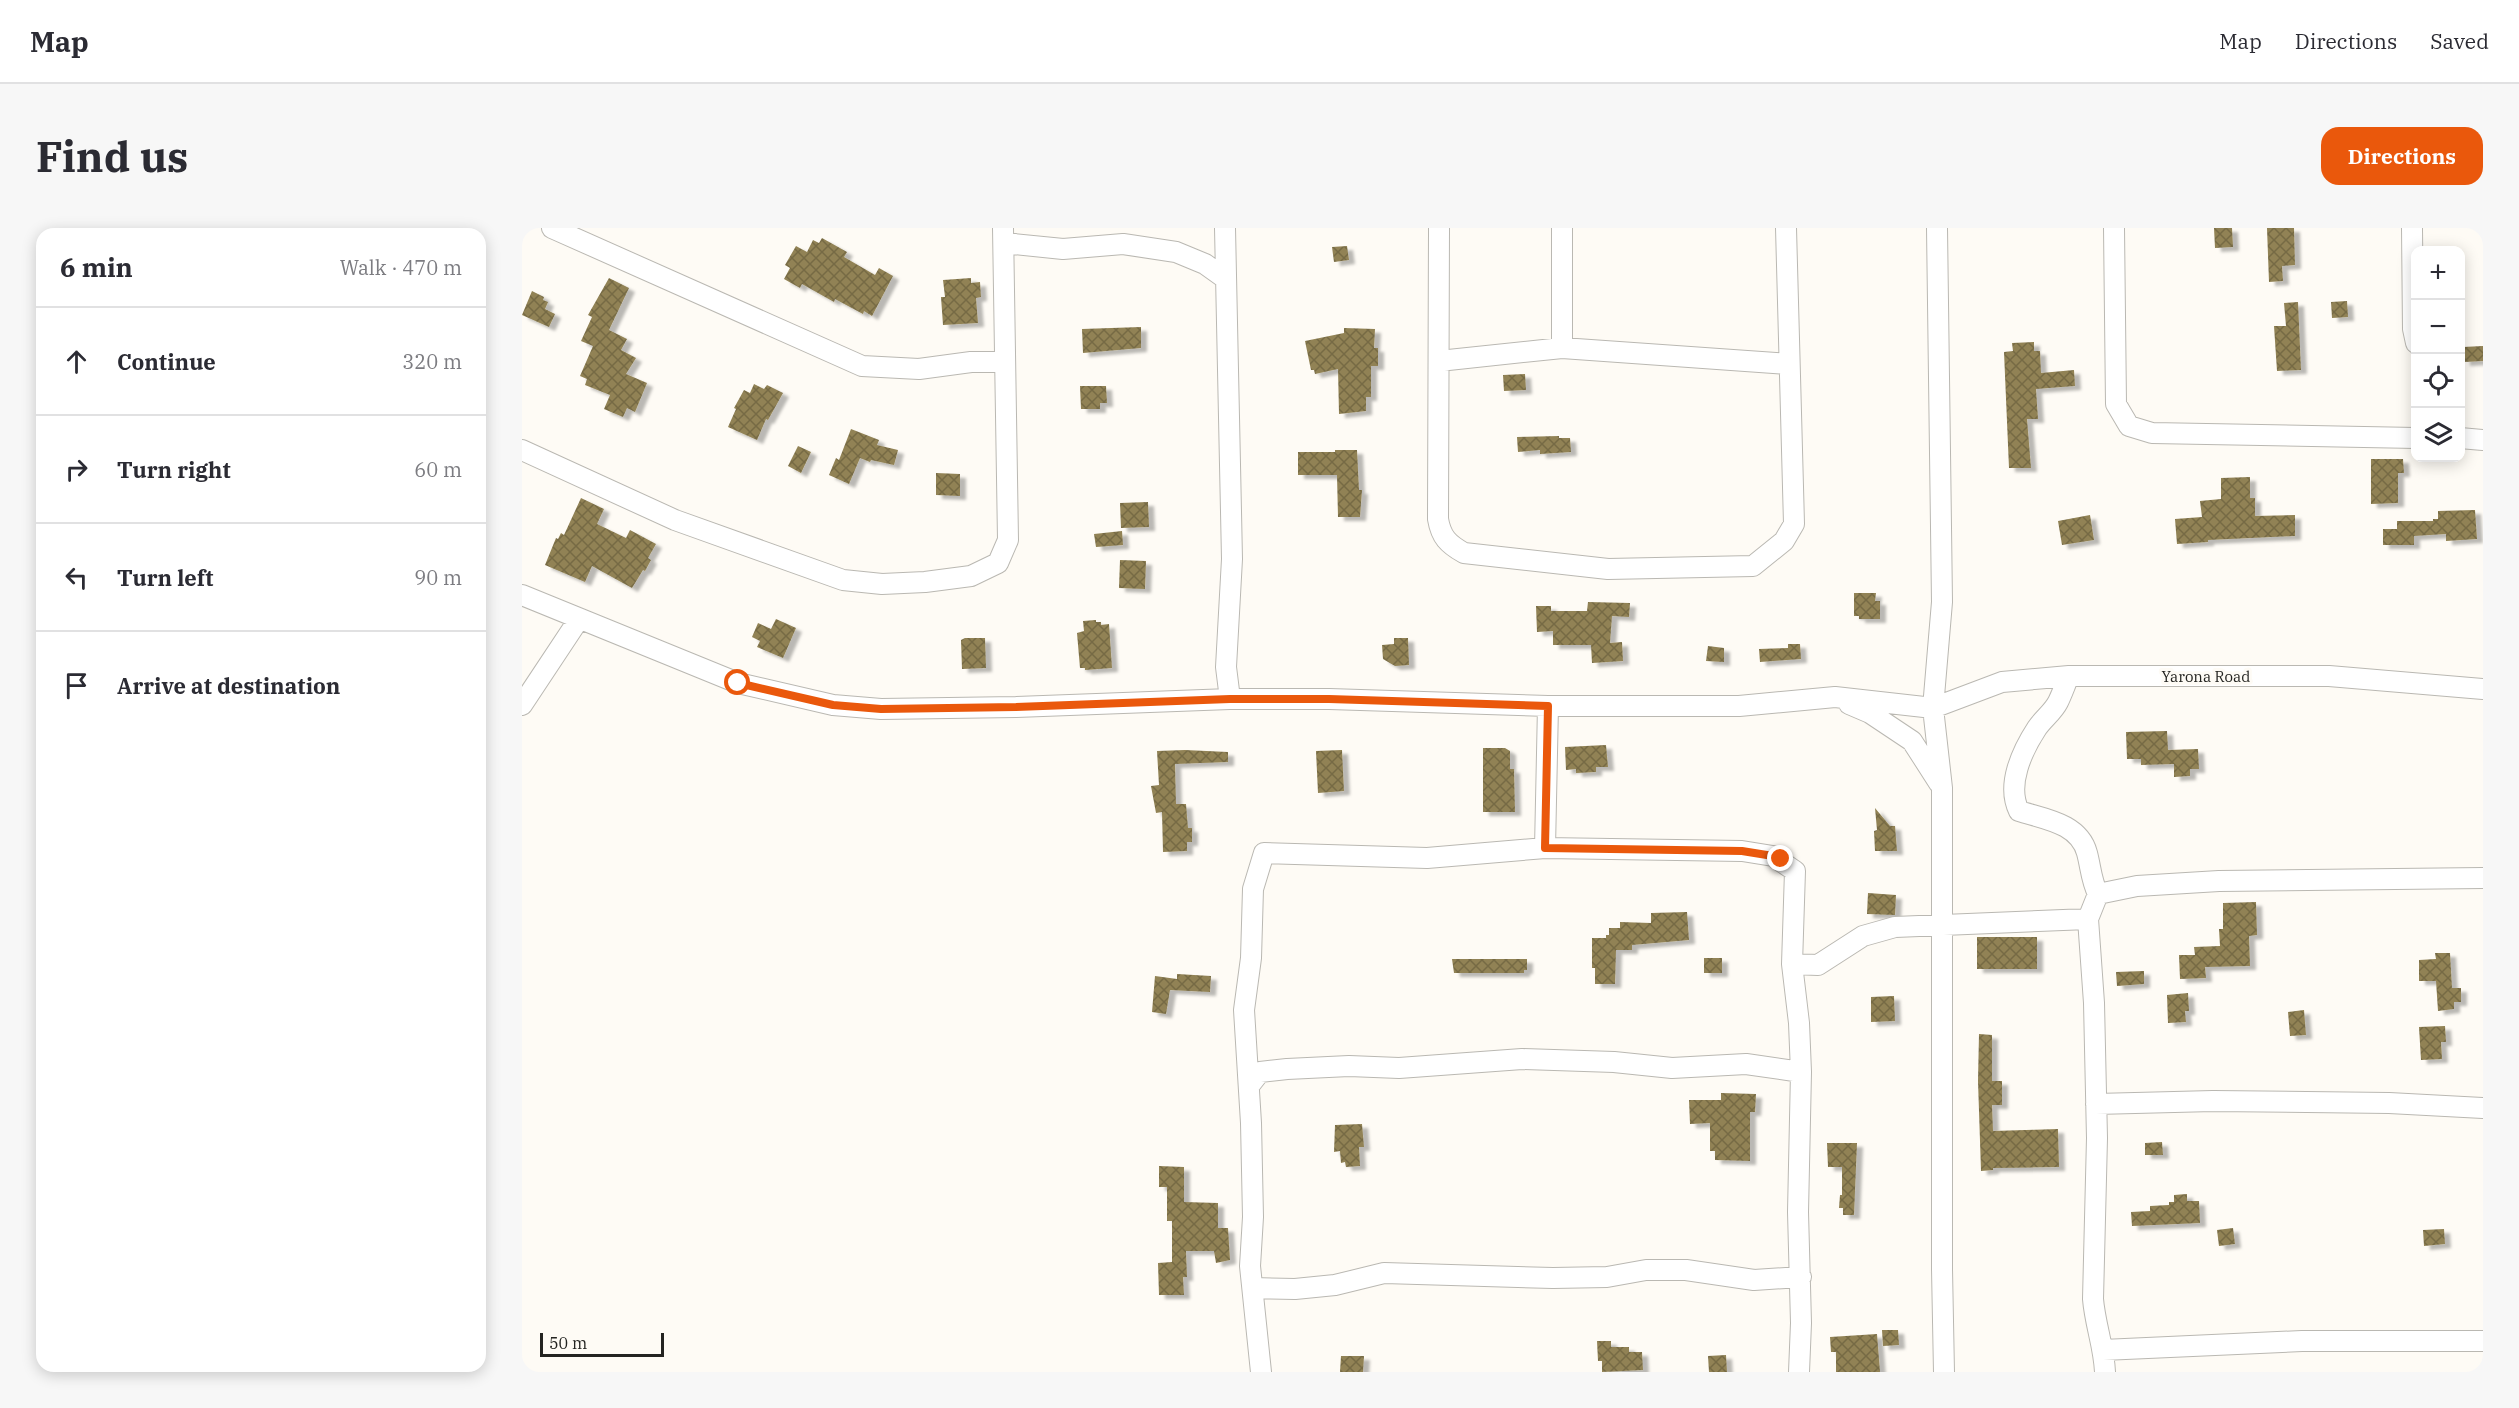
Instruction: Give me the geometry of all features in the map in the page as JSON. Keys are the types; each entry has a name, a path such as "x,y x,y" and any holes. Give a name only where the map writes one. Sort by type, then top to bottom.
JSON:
{"street":[{"path":"552,228 862,366 919,369 971,362 1005,362"},
{"path":"1225,228 1232,559 1226,667 1230,699"},
{"path":"1439,228 1438,519 1442,536 1450,545 1464,553 1608,569 1753,566 1784,541 1794,524 1786,228"},
{"path":"1562,228 1562,348"},
{"path":"1937,228 1942,602 1933,708 1942,788 1944,1372"},
{"path":"2114,228 2116,404 2128,426 2152,433 2411,438"},
{"path":"2412,228 2413,300"},
{"path":"522,450 675,520 843,580 882,584 926,582 970,576 998,563 1008,540 1003,236 1063,249 1123,244 1176,252 1205,264 1226,279"},
{"path":"1439,361 1562,348 1789,364"},
{"path":"522,595 738,683 833,705 881,709 1016,707 1230,699 1329,699 1548,706 1739,706 1835,697 1933,708"},
{"path":"522,705 579,619"},
{"path":"2069,676 2057,704 2038,727 2030,742 2014,778 2013,800 2019,811 2063,823 2077,836 2087,851 2092,881 2098,894 2088,919 2092,956 2096,1104 2093,1299 2095,1320 2103,1350 2104,1372"},
{"name":"Yarona Road","path":"1933,708 2002,682 2069,676 2329,676 2483,689"},
{"path":"1835,697 1870,713 1912,741 1942,788"},
{"path":"1545,848 1548,706"},
{"path":"1261,1372 1250,1266 1253,1217 1244,1010 1251,958 1253,889 1264,853 1427,858 1545,848 1742,851 1781,859 1795,871 1796,903 1792,964 1799,1023 1801,1072 1797,1212 1801,1277 1799,1372"},
{"path":"2098,894 2137,886 2220,881 2483,878"},
{"path":"1792,964 1818,965 1863,936 1895,927 2088,919"},
{"path":"1249,1086 1260,1072 1287,1069 1349,1066 1399,1068 1522,1059 1614,1062 1672,1068 1746,1065 1801,1072"},
{"path":"2096,1104 2213,1101 2434,1104 2483,1108"},
{"path":"1253,1288 1295,1289 1335,1285 1384,1273 1553,1278 1606,1277 1646,1270 1686,1270 1754,1280 1801,1277"},
{"path":"2103,1350 2302,1341 2483,1341"}],"building":[{"path":"2214,228 2232,228 2233,247 2215,248"},
{"path":"2267,228 2294,228 2295,265 2282,266 2283,281 2269,282"},
{"path":"822,238 847,252 844,257 875,275 879,268 893,276 872,316 864,311 863,314 835,299 834,302 802,284 800,288 784,279 790,268 785,265 796,246 807,252 813,240 819,243"},
{"path":"1347,246 1349,260 1334,262 1332,247"},
{"path":"609,278 629,288 609,330 627,339 621,350 636,358 626,374 647,383 635,412 627,408 623,417 604,409 610,395 585,385 587,379 580,376 593,346 581,341 592,317 588,315"},
{"path":"971,278 971,283 980,282 981,297 976,298 978,323 943,325 941,297 945,297 943,280"},
{"path":"532,291 544,297 543,300 548,302 545,309 555,314 549,327 522,315"},
{"path":"2347,301 2348,317 2332,318 2331,302"},
{"path":"2298,302 2301,370 2277,371 2274,326 2286,326 2284,303"},
{"path":"1141,327 1141,348 1083,353 1082,329"},
{"path":"1344,328 1375,329 1374,348 1378,348 1378,366 1371,366 1371,397 1366,397 1366,411 1339,414 1338,369 1315,374 1314,370 1311,370 1305,341 1344,333"},
{"path":"2034,342 2034,351 2040,351 2041,373 2074,370 2075,386 2036,389 2038,419 2027,419 2031,468 2009,468 2004,352 2013,351 2012,343"},
{"path":"2483,346 2483,361 2465,362 2465,347"},
{"path":"1525,374 1526,390 1504,391 1503,375"},
{"path":"754,384 764,389 767,385 783,393 768,420 766,419 757,440 728,427 736,409 734,408 744,390 750,393"},
{"path":"1080,386 1106,386 1107,403 1100,403 1100,409 1081,409"},
{"path":"851,429 879,440 877,445 898,450 894,465 871,460 870,462 860,458 849,484 829,475 836,458 839,460"},
{"path":"1559,436 1559,438 1570,438 1571,452 1540,454 1540,450 1518,452 1517,437"},
{"path":"798,446 811,452 801,473 788,466"},
{"path":"1335,450 1357,450 1359,490 1362,490 1360,517 1338,517 1337,475 1298,475 1298,452 1335,452"},
{"path":"2371,459 2403,459 2404,473 2398,473 2398,503 2371,504"},
{"path":"936,473 960,474 960,496 936,495"},
{"path":"2250,477 2250,498 2255,498 2255,516 2295,515 2295,536 2208,540 2208,542 2177,544 2175,519 2202,517 2200,501 2221,499 2221,478"},
{"path":"581,498 604,509 597,524 626,538 630,530 656,544 648,558 651,560 645,571 643,570 632,588 592,566 585,582 545,565 556,538 558,539 561,533 564,535"},
{"path":"1148,502 1149,527 1121,528 1120,503"},
{"path":"2475,510 2477,539 2446,541 2446,534 2414,536 2414,545 2383,545 2383,529 2397,529 2397,521 2433,521 2433,519 2438,519 2438,511"},
{"path":"2090,515 2094,540 2062,545 2058,521"},
{"path":"1122,531 1123,545 1096,547 1094,534"},
{"path":"1120,560 1146,561 1145,589 1119,588"},
{"path":"1854,593 1876,593 1875,601 1880,601 1880,619 1859,619 1859,616 1854,616"},
{"path":"1588,602 1630,603 1629,617 1612,616 1610,643 1622,642 1623,661 1592,663 1591,645 1553,645 1553,631 1537,632 1536,606 1551,606 1551,611 1587,611"},
{"path":"776,619 796,628 783,658 757,647 760,641 752,637 758,623 771,629"},
{"path":"1096,620 1096,622 1101,622 1101,625 1109,624 1112,668 1085,670 1085,668 1080,668 1077,633 1084,631 1083,621"},
{"path":"985,638 986,668 962,669 961,640"},
{"path":"1394,638 1408,638 1409,665 1395,666 1383,659 1382,645 1394,644"},
{"path":"1788,644 1800,644 1801,659 1760,662 1759,649 1788,648"},
{"path":"1708,646 1724,648 1724,662 1706,661"},
{"path":"2167,731 2168,750 2198,749 2199,769 2190,769 2190,776 2174,777 2174,764 2141,765 2141,759 2127,759 2126,732"},
{"path":"1606,745 1608,767 1596,767 1596,772 1576,773 1576,769 1566,770 1565,747"},
{"path":"1483,748 1505,748 1510,751 1510,769 1514,769 1515,812 1483,812"},
{"path":"1342,750 1344,791 1318,793 1316,751"},
{"path":"1157,751 1228,752 1228,762 1175,764 1176,804 1186,804 1188,828 1192,828 1192,842 1187,842 1187,851 1163,852 1162,812 1156,813 1151,786 1159,785"},
{"path":"1875,808 1890,826 1895,826 1897,851 1875,851 1874,831 1877,830"},
{"path":"1868,893 1896,895 1895,915 1867,914"},
{"path":"2256,902 2257,935 2249,936 2250,966 2205,967 2206,978 2180,979 2179,955 2195,955 2194,947 2220,946 2219,929 2223,929 2223,903"},
{"path":"1687,912 1689,940 1632,945 1632,950 1616,950 1615,984 1595,984 1595,968 1592,968 1592,938 1606,938 1606,935 1609,935 1609,928 1620,928 1620,922 1651,923 1651,913"},
{"path":"1977,937 2037,937 2037,969 1977,969"},
{"path":"2435,953 2450,953 2452,988 2461,988 2461,1002 2454,1002 2454,1009 2438,1011 2436,981 2419,981 2419,960 2436,959"},
{"path":"1704,958 1722,958 1722,973 1704,973"},
{"path":"1452,959 1527,959 1527,970 1524,970 1524,973 1454,973"},
{"path":"2144,971 2144,984 2117,986 2116,972"},
{"path":"1177,974 1211,976 1210,992 1170,990 1166,1014 1152,1012 1155,976 1177,979"},
{"path":"2188,993 2189,1011 2185,1011 2186,1022 2168,1023 2167,995"},
{"path":"1894,996 1895,1021 1871,1022 1871,997"},
{"path":"2304,1010 2306,1035 2290,1036 2288,1012"},
{"path":"2445,1026 2446,1042 2441,1042 2442,1059 2421,1060 2419,1027"},
{"path":"1979,1034 1992,1035 1992,1081 2002,1081 2002,1105 1992,1105 1993,1131 2058,1129 2059,1167 1993,1168 1993,1170 1981,1171"},
{"path":"1721,1093 1756,1094 1755,1112 1750,1112 1750,1161 1715,1160 1715,1151 1710,1151 1710,1123 1690,1124 1689,1100 1721,1100"},
{"path":"1362,1124 1364,1147 1359,1147 1360,1166 1346,1167 1345,1162 1341,1163 1340,1151 1334,1152 1335,1125"},
{"path":"2162,1142 2163,1155 2145,1155 2145,1143"},
{"path":"1827,1143 1857,1143 1854,1215 1843,1215 1843,1208 1839,1208 1840,1195 1842,1195 1842,1167 1828,1167"},
{"path":"1159,1166 1184,1167 1184,1202 1218,1203 1218,1228 1228,1228 1230,1260 1216,1263 1214,1251 1186,1251 1187,1277 1183,1277 1184,1295 1159,1295 1158,1263 1172,1262 1172,1221 1167,1221 1167,1187 1159,1187"},
{"path":"2187,1194 2187,1201 2199,1201 2200,1223 2132,1226 2131,1212 2150,1211 2150,1206 2169,1205 2169,1202 2174,1202 2174,1195"},
{"path":"2233,1228 2235,1244 2219,1246 2217,1230"},
{"path":"2444,1229 2445,1244 2424,1246 2423,1230"},
{"path":"1882,1330 1898,1330 1899,1345 1883,1346"},
{"path":"1877,1334 1880,1372 1836,1372 1836,1352 1831,1352 1830,1337"},
{"path":"1597,1341 1611,1341 1611,1347 1629,1347 1629,1352 1642,1352 1643,1370 1602,1372 1602,1361 1598,1361"},
{"path":"1726,1355 1727,1372 1709,1372 1708,1356"},
{"path":"1341,1356 1364,1356 1363,1372 1340,1372"}],"route":[{"path":"738,683 833,705 881,709 1016,707 1230,699 1329,699 1548,706 1545,848 1742,851 1781,859"}]}
